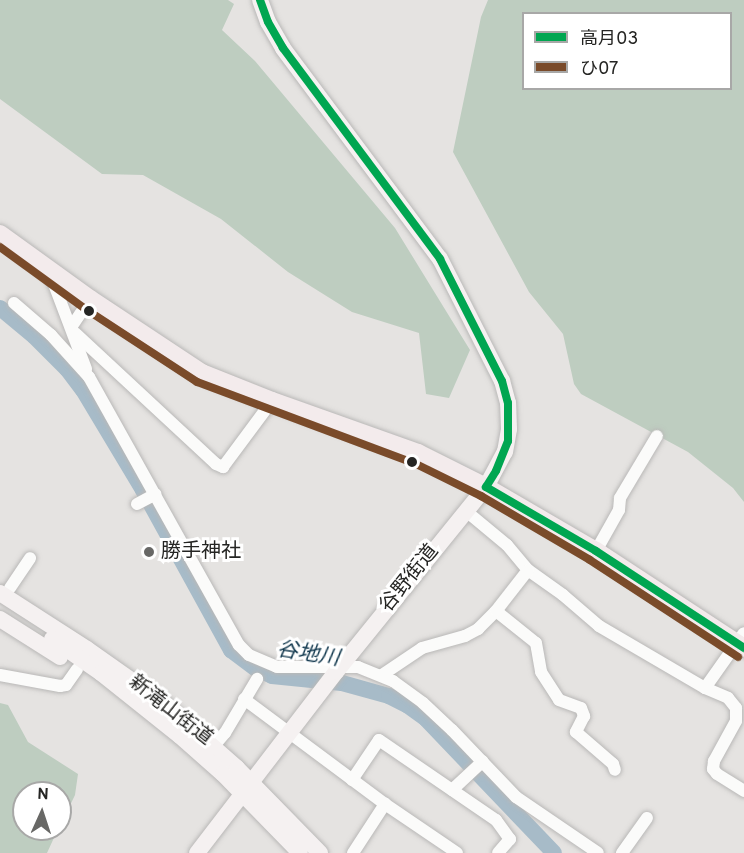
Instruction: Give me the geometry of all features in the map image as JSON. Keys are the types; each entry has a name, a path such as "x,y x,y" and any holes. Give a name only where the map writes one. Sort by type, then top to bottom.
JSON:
{"highway":[{"path":"1,237 202,373 272,401 418,453 486,487 596,551 742,642"}],"main road":[{"name":"谷野街道","path":"260,0 268,22 283,48 441,259 502,381 508,403 508,441 505,452 486,487 338,669 290,733"},
{"name":"新滝山街道","path":"3,587 162,702 208,751 291,823 320,853"},
{"name":"新滝山街道","path":"0,606 101,673 208,751"},
{"path":"0,619 77,669 158,729 208,751"},
{"path":"196,853 290,733"},
{"name":"新滝山街道","path":"248,788 300,853"},
{"path":"291,823 329,853"}],"street":[{"path":"48,267 89,377 147,499 239,645 249,655 277,667 290,669 358,667 382,675 423,702 516,797 598,853"},
{"path":"73,330 90,298"},
{"path":"15,303 51,335 89,377"},
{"path":"73,330 216,464 223,467 272,401"},
{"path":"596,551 619,510 620,498 657,436"},
{"path":"466,511 507,545 528,570 563,595 599,626 705,688 728,698 735,708 740,723 714,761 713,769 744,791"},
{"path":"3,587 30,558"},
{"path":"382,675 422,648 465,636 478,629 496,611 528,570"},
{"path":"496,611 536,643 540,672 560,700 581,708 584,716 576,732 613,764 615,770"},
{"path":"705,688 742,642"},
{"path":"0,675 60,686 66,685 77,669"},
{"path":"208,751 225,734 257,679"},
{"path":"244,699 385,804 457,853"},
{"path":"352,780 379,740 496,820 510,839 498,853"},
{"path":"452,790 482,763"},
{"path":"353,853 385,804"},
{"path":"622,853 646,818"}],"green space":[{"path":"0,0 228,0 234,4 222,30 255,61 395,228 470,350 449,398 426,394 419,333 352,312 288,272 221,219 143,175 102,174 0,99"},
{"path":"488,0 744,0 744,502 733,488 688,452 581,394 574,384 563,334 529,292 453,152 481,17"},
{"path":"0,703 8,705 28,742 78,774 72,801 72,781 12,781 12,841 52,841 47,853 0,853"}],"waterway":[{"name":"谷地川","path":"0,308 34,336 67,369 83,390 143,490 231,650 255,668 272,676 342,683 389,696 407,705 426,719 554,853"}],"transit line":[{"name":"高月03","path":"260,0 268,22 283,48 440,259 502,381 508,403 508,441 496,471 486,487 596,551 744,648"},
{"name":"ひ07","path":"0,247 84,308 197,382 414,463 481,496 590,560 738,657"}],"place":[{"name":"勝手神社","path":"149,552"}]}
